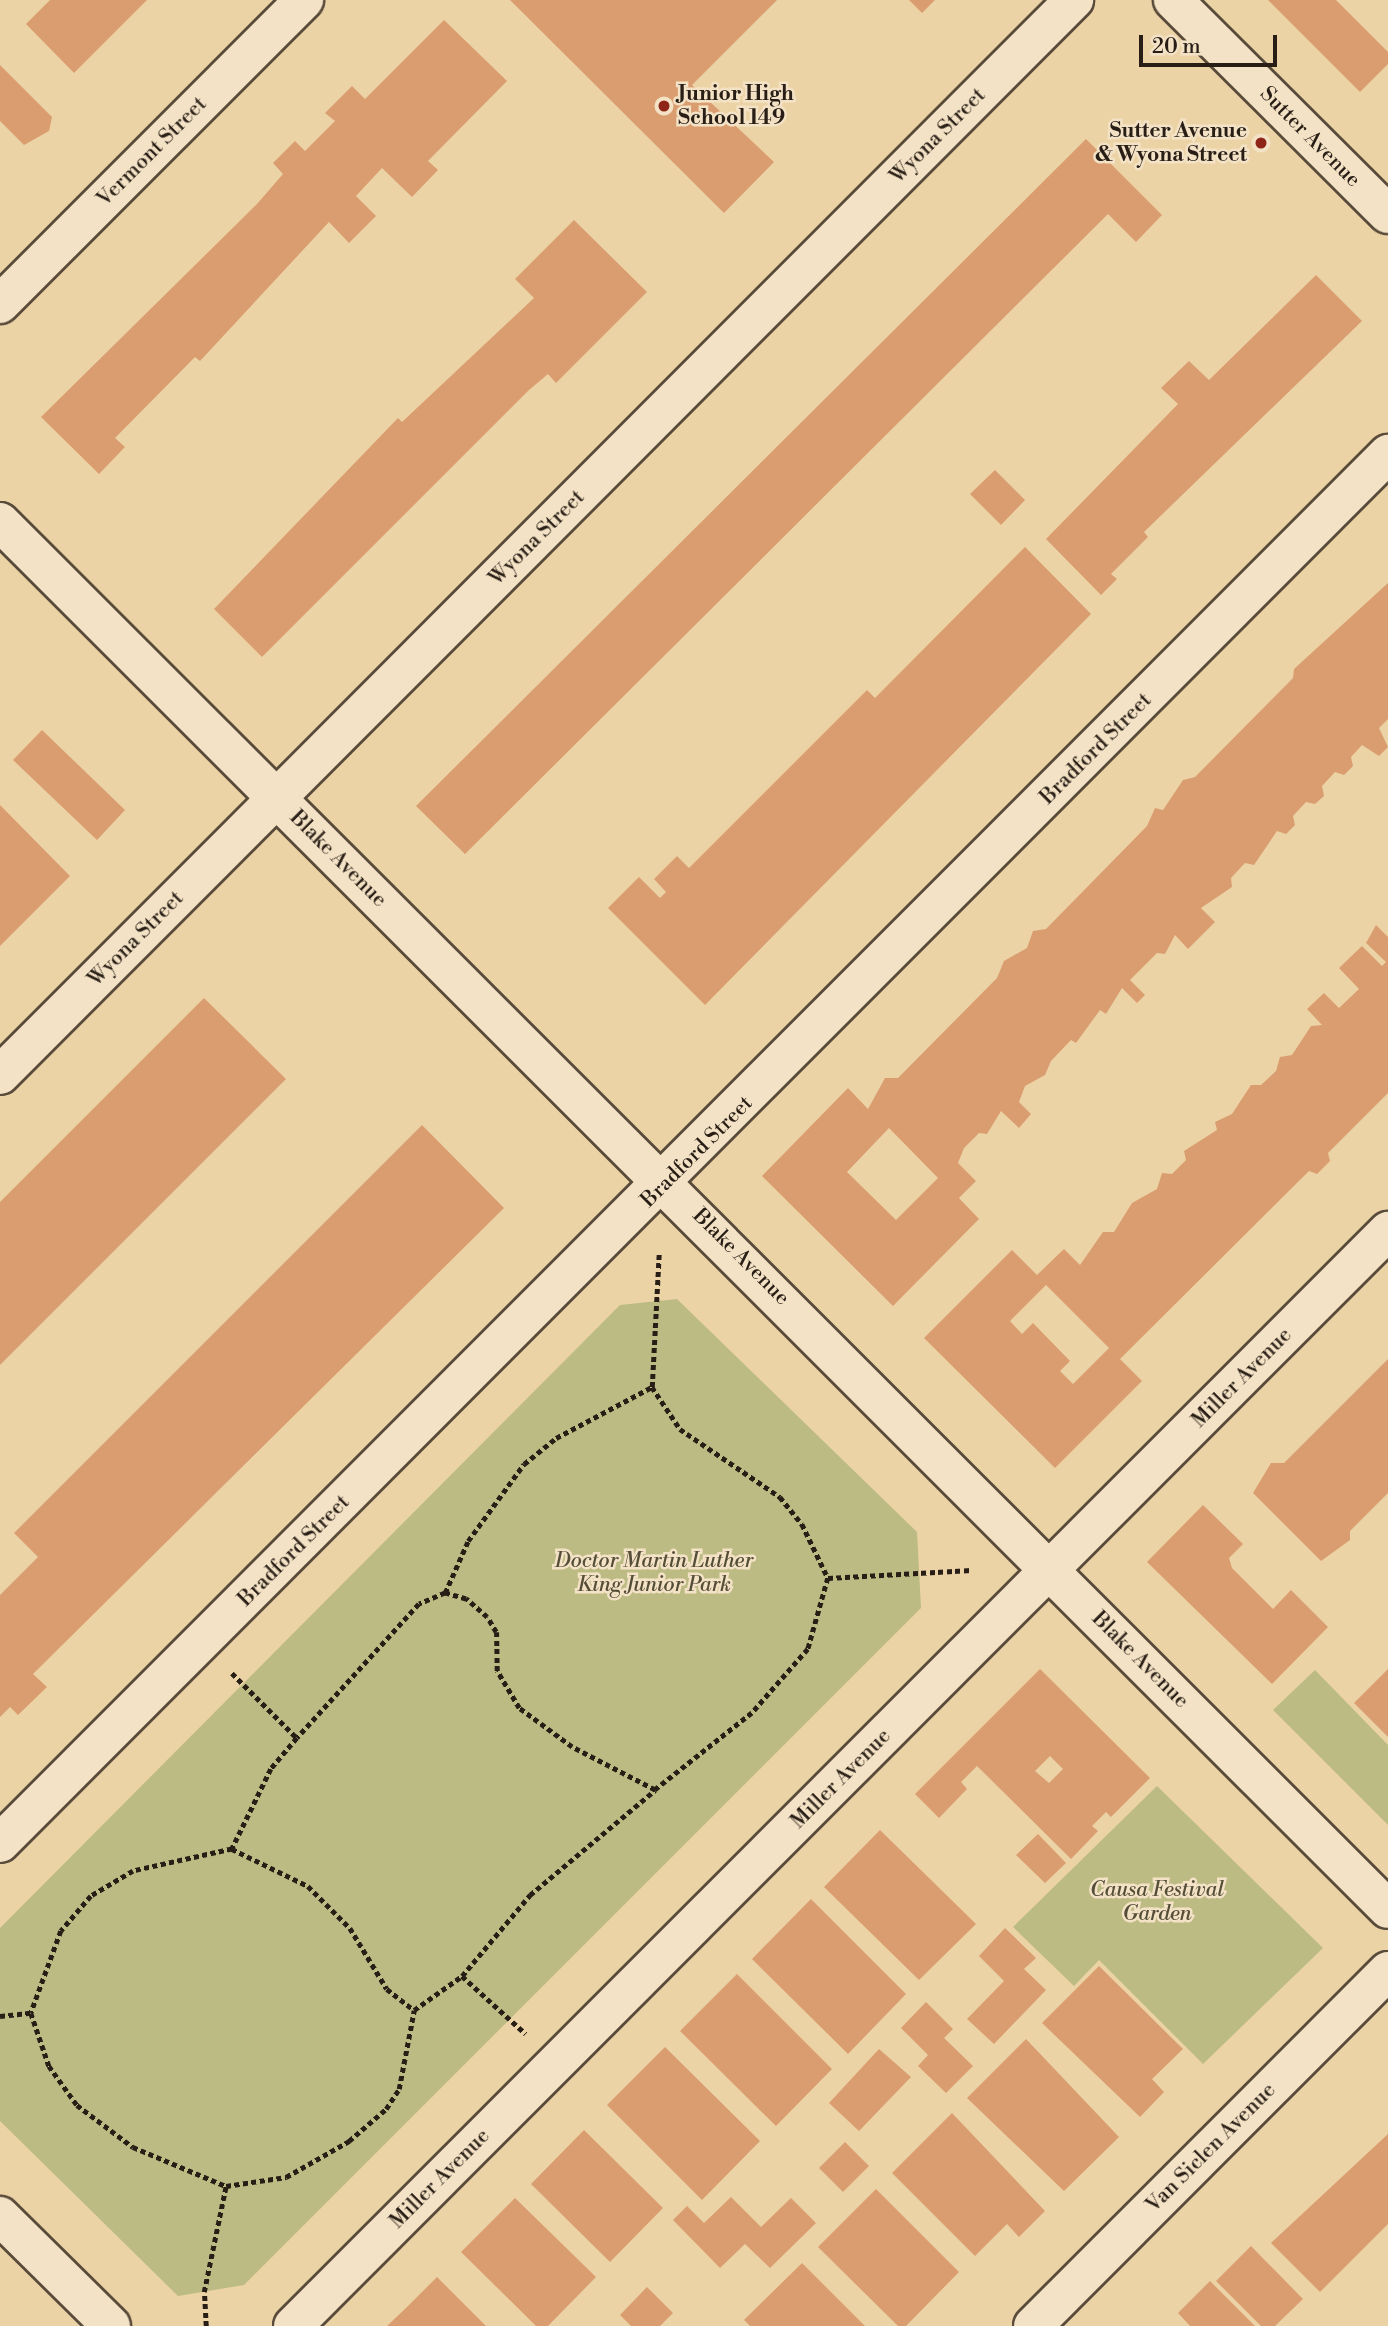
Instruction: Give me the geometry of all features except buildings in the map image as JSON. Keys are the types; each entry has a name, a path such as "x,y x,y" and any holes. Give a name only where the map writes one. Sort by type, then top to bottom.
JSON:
{"street":[{"name":"Vermont Street","path":"0,304 304,0"},
{"name":"Wyona Street","path":"0,1075 1074,0"},
{"name":"Sutter Avenue","path":"1173,0 1388,214"},
{"name":"Bradford Street","path":"0,1843 667,1182 1388,454"},
{"name":"Blake Avenue","path":"0,522 667,1182 1388,1909"},
{"name":"Miller Avenue","path":"293,2326 1052,1570 1388,1231"},
{"name":"Van Siclen Avenue","path":"1033,2326 1388,1971"},
{"path":"0,2216 111,2326"}],"path":[{"path":"414,2010 387,1989 350,1928 308,1886 232,1849 133,1871 91,1896 61,1931 31,2013 49,2066 77,2105 133,2147 226,2186 286,2177 349,2141 386,2109 399,2089 414,2010 462,1976 530,1895 655,1790 724,1740 786,1679 808,1649 828,1578 792,1510 763,1481 680,1429 652,1387 659,1254"},
{"path":"445,1593 468,1541 524,1464 556,1438 652,1387"},
{"path":"828,1578 972,1570"},
{"path":"232,1849 271,1769 419,1604 445,1593 466,1600 486,1617 496,1632 500,1680 519,1708 572,1747 655,1790"},
{"path":"200,1643 297,1738"},
{"path":"462,1976 555,2064"},
{"path":"0,2017 31,2013"},
{"path":"206,2326 204,2292 226,2186"}],"green space":[{"name":"Doctor Martin Luther King Junior Park","path":"677,1299 917,1532 921,1608 244,2285 178,2296 0,2121 0,1928 620,1305"},
{"path":"1315,1670 1388,1745 1388,1825 1273,1710"},
{"name":"Causa Festival Garden","path":"1157,1786 1323,1948 1203,2064 1099,1960 1074,1986 1013,1927"}],"place":[{"name":"Junior High School 149","path":"664,106"},
{"name":"Sutter Avenue & Wyona Street","path":"1261,143"}]}
